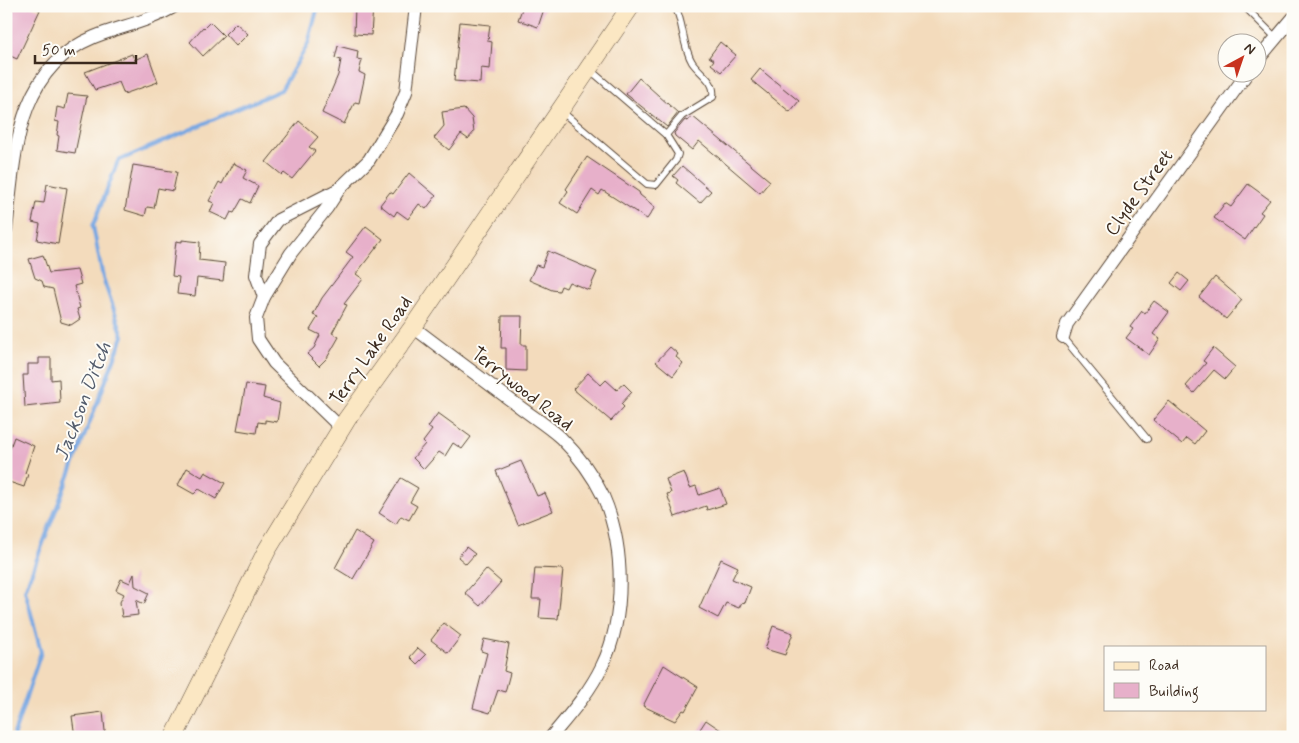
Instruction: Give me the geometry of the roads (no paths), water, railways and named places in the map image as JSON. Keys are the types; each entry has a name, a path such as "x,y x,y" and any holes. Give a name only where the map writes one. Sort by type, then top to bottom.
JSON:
{"main road":[{"name":"Terry Lake Road","path":"174,737 267,550 342,428 413,327 631,6"}],"street":[{"path":"6,230 18,132 27,104 41,79 63,55 79,45 94,37 156,18 175,6"},
{"path":"342,428 274,363 258,338 256,318 264,297 291,253 328,208 340,188 369,160 397,114 406,92 416,6"},
{"path":"1266,50 1293,18"},
{"name":"Clyde Street","path":"1063,337 1066,324 1241,82"},
{"path":"264,297 256,275 260,244 278,220 340,188"},
{"name":"Terrywood Road","path":"413,327 560,437 585,465 603,497 615,534 619,568 617,611 612,639 602,665 584,697 551,737"}],"lane":[{"path":"666,135 682,116 714,97 713,85 694,64 688,54 675,6"},
{"path":"1244,6 1276,38"},
{"path":"560,110 647,184 656,185 676,160 678,154 666,135 588,68"},
{"path":"1063,337 1147,439"}],"waterway":[{"name":"Jackson Ditch","path":"13,737 41,652 25,590 123,336 103,278 93,226 118,161 281,90 308,44 318,6"}]}
